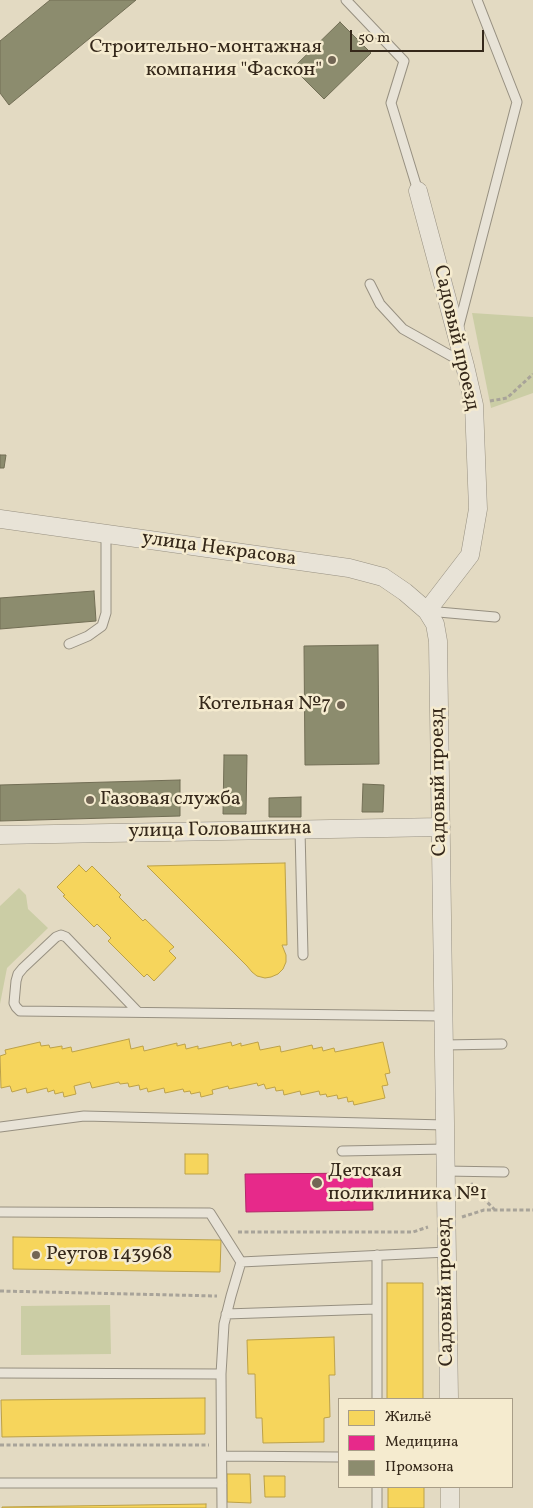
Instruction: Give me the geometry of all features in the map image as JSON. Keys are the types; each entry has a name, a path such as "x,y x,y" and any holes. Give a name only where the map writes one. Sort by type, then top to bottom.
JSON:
{"street":[{"name":"Садовый проезд","path":"418,191 466,366 474,405 478,509 470,554 427,611 435,624 438,641 449,1398"},
{"name":"улица Некрасова","path":"0,520 349,568 383,577 405,592 427,611"},
{"name":"улица Головашкина","path":"0,835 300,830 390,822 441,827"},
{"path":"450,1488 450,1508"}],"lane":[{"path":"346,0 404,61 391,102 418,191"},
{"path":"457,335 517,102 477,0"},
{"path":"370,284 380,304 403,329 466,366"},
{"path":"69,644 88,636 102,626 106,614 106,534"},
{"path":"427,611 495,617"},
{"path":"300,830 303,955"},
{"path":"138,1012 66,937 61,935 56,937 23,968 18,974 16,981 14,1003 16,1008 20,1010 138,1012 443,1016"},
{"path":"444,1045 502,1044"},
{"path":"0,1128 84,1116 445,1125"},
{"path":"342,1151 445,1149"},
{"path":"445,1171 504,1172"},
{"path":"0,1212 210,1213 241,1262"},
{"path":"241,1262 446,1252"},
{"path":"376,1255 377,1398"},
{"path":"222,1508 221,1374 224,1324 230,1296 241,1262"},
{"path":"226,1314 376,1309"},
{"path":"0,1373 221,1374"},
{"path":"222,1456 338,1457"},
{"path":"0,1483 222,1484"},
{"path":"377,1488 377,1508"}],"path":[{"path":"474,405 506,398 533,374"},
{"path":"465,1172 474,1188 495,1210"},
{"path":"459,1218 484,1210 533,1210"},
{"path":"232,1232 414,1232 428,1227"},
{"path":"0,1291 230,1296"},
{"path":"0,1445 222,1445"}],"green space":[{"path":"472,313 533,317 533,393 491,408"},
{"path":"19,888 26,895 28,909 48,928 7,968 0,1004 0,906"},
{"path":"110,1305 111,1354 21,1355 21,1306"}],"building: Жильё":[{"path":"285,863 287,945 282,945 286,955 286,962 278,974 265,978 257,976 252,972 147,866"},
{"path":"79,865 86,872 92,866 121,895 119,897 143,921 145,919 174,947 169,951 176,958 154,981 147,974 144,977 108,941 111,938 97,924 94,927 63,896 65,895 57,887"},
{"path":"129,1039 131,1049 143,1046 144,1051 177,1043 177,1046 185,1044 186,1049 198,1046 198,1049 231,1042 232,1046 241,1043 241,1046 258,1042 260,1050 280,1046 281,1052 312,1045 313,1049 322,1047 323,1051 334,1048 335,1052 383,1042 390,1073 385,1074 388,1085 382,1086 385,1098 354,1105 353,1101 348,1102 347,1097 338,1099 337,1095 327,1097 326,1094 320,1095 319,1091 301,1095 300,1091 284,1095 283,1090 276,1091 275,1087 266,1089 264,1084 258,1086 257,1083 229,1089 228,1086 212,1090 213,1094 201,1097 200,1092 191,1094 190,1091 184,1092 183,1089 165,1093 164,1088 148,1092 147,1088 140,1090 139,1085 129,1087 128,1083 120,1084 119,1082 92,1088 90,1082 74,1086 76,1094 64,1097 63,1092 55,1094 54,1090 48,1092 47,1088 27,1093 26,1088 12,1092 10,1086 1,1088 0,1056 6,1054 5,1050 40,1042 41,1046 49,1045 50,1048 62,1046 62,1049 71,1047 72,1052"},
{"path":"185,1154 208,1154 208,1174 185,1174"},
{"path":"13,1237 221,1240 220,1272 13,1269"},
{"path":"387,1283 423,1283 423,1398 387,1398"},
{"path":"334,1337 335,1375 329,1375 330,1417 324,1418 324,1442 263,1443 262,1418 256,1418 255,1374 248,1374 247,1340"},
{"path":"205,1398 205,1434 2,1437 1,1400"},
{"path":"227,1474 250,1474 251,1503 227,1502"},
{"path":"264,1476 285,1476 285,1497 265,1497"},
{"path":"388,1488 424,1488 424,1508 388,1508"},
{"path":"206,1504 206,1508 2,1508 2,1507"}],"building: Медицина":[{"path":"372,1173 373,1210 246,1212 245,1174"}],"building: Промзона":[{"path":"50,0 136,0 9,105 0,93 0,41"},
{"name":"Строительно-монтажная компания \"Фаскон\"","path":"340,22 371,53 324,99 293,68"},
{"path":"0,455 6,455 4,468 0,468"},
{"path":"94,591 96,621 0,629 0,598"},
{"name":"Котельная №7","path":"378,645 379,764 305,765 304,646"},
{"path":"224,755 247,755 246,814 223,814"},
{"name":"Газовая служба","path":"180,780 180,816 0,821 0,785"},
{"path":"363,784 384,785 383,812 362,812"},
{"path":"301,797 301,817 269,817 269,798"}],"place":[{"name":"Строительно-монтажная компания \"Фаскон\"","path":"332,60"},
{"name":"Котельная №7","path":"341,705"},
{"name":"Газовая служба","path":"90,800"},
{"name":"Детская поликлиника №1","path":"317,1183"},
{"name":"Реутов 143968","path":"36,1255"}]}
